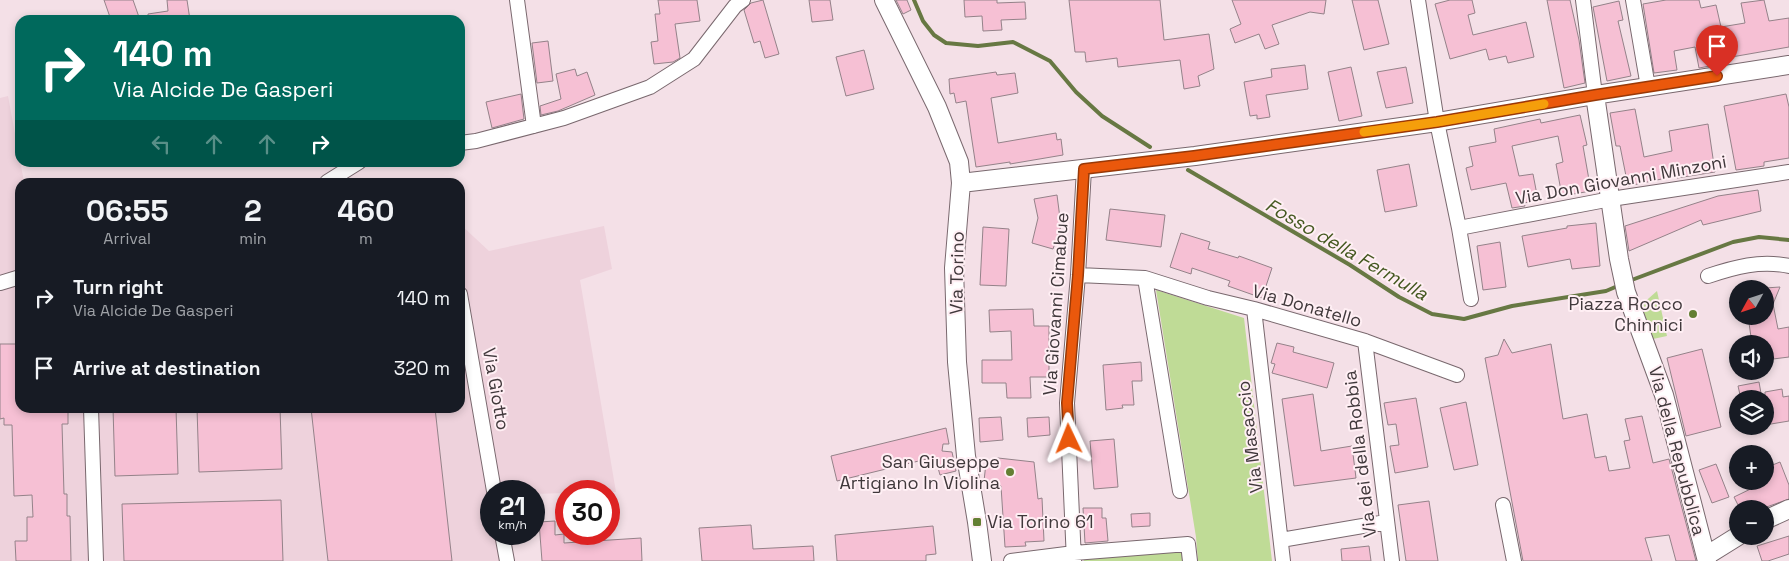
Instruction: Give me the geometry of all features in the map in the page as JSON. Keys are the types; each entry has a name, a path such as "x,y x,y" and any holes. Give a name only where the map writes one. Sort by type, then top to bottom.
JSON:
{"street":[{"path":"518,0 534,126"},
{"path":"465,142 476,141 564,118 650,87 694,59 735,6 742,0"},
{"name":"Via Torino","path":"884,0 937,107 959,162 961,183 954,268 957,362 966,456 982,561"},
{"path":"1418,0 1437,122 1459,228 1471,299"},
{"path":"1583,0 1595,95"},
{"path":"1633,0 1648,87"},
{"path":"961,183 1194,156 1437,122 1789,65"},
{"name":"Via della Repubblica","path":"1595,95 1619,259 1626,292 1648,347 1664,395 1706,558 1729,542"},
{"path":"333,178 351,167"},
{"name":"Via Giovanni Cimabue","path":"1074,557 1067,403 1078,275 1084,169"},
{"name":"Via Don Giovanni Minzoni","path":"1459,228 1611,199 1789,172"},
{"path":"1708,276 1749,264 1774,263 1789,266"},
{"name":"Via Donatello","path":"1078,275 1145,278 1208,298 1254,309 1365,341 1457,375"},
{"path":"1145,278 1180,491"},
{"path":"0,283 15,279"},
{"name":"Via Masaccio","path":"1254,309 1283,561"},
{"name":"Via Giotto","path":"465,323 492,480"},
{"name":"Via dei della Robbia","path":"1365,341 1392,561"},
{"path":"91,413 96,561"},
{"path":"1503,505 1514,561"},
{"path":"1774,516 1789,509"},
{"path":"1281,540 1386,522"},
{"path":"1011,561 1074,557 1188,544 1190,561"},
{"path":"504,545 506,561"}],"shaded area":[{"path":"8,96 15,134 15,167 21,167 23,178 15,178 15,413 465,413 465,229 489,251 604,226 612,269 580,280 614,480 555,480 555,493 545,494 545,480 480,480 480,545 512,545 515,561 0,561 0,98"}],"green space":[{"path":"1156,290 1244,318 1272,561 1198,561 1196,537"},
{"path":"1657,291 1667,336 1653,339 1640,306"},
{"path":"1186,548 1187,561 1084,561 1083,558"}],"building":[{"path":"104,0 133,0 138,15 109,15"},
{"path":"167,0 187,0 189,15 148,15 168,11"},
{"path":"658,0 697,0 700,21 675,24 680,58 673,62 654,64 651,42 658,41 655,14 660,14"},
{"path":"763,0 779,54 765,58 760,41 754,43 744,10 751,3"},
{"path":"809,0 830,0 833,20 812,22"},
{"path":"896,0 907,0 911,10 903,14"},
{"path":"964,0 997,0 997,3 1025,2 1026,19 1001,20 1002,30 983,31 982,16 965,17"},
{"path":"1069,0 1160,0 1164,40 1209,34 1214,69 1198,76 1200,86 1184,89 1180,60 1118,67 1117,58 1086,62 1085,52 1075,52"},
{"path":"1232,0 1326,0 1324,14 1310,12 1272,25 1279,44 1265,49 1259,34 1235,43 1230,29 1241,24"},
{"path":"1352,0 1378,0 1389,44 1364,50"},
{"path":"1450,0 1472,0 1475,13 1468,15 1473,35 1526,22 1534,57 1508,63 1506,56 1489,60 1486,49 1450,59 1435,4"},
{"path":"1547,0 1570,0 1579,40 1585,83 1564,88"},
{"path":"1666,0 1699,0 1701,8 1716,5 1721,27 1745,23 1741,3 1764,0 1769,21 1789,18 1789,47 1720,59 1721,64 1699,68 1695,47 1674,51 1677,70 1654,73 1643,4"},
{"path":"1619,1 1623,20 1618,21 1631,76 1607,81 1593,7"},
{"path":"548,41 553,81 537,83 532,43"},
{"path":"864,50 874,89 846,96 836,57"},
{"path":"1305,65 1308,89 1266,95 1270,117 1257,119 1257,115 1250,116 1244,82 1272,77 1271,69"},
{"path":"1351,67 1362,116 1339,121 1328,72"},
{"path":"1406,67 1413,103 1386,108 1377,72"},
{"path":"575,69 577,76 587,72 595,95 558,111 541,115 540,106 561,99 556,74"},
{"path":"996,72 997,75 1015,73 1018,93 991,98 998,143 1056,133 1057,140 1061,139 1063,155 1010,164 1010,162 976,167 966,101 956,103 954,93 950,94 949,79"},
{"path":"521,94 524,119 492,128 486,102"},
{"path":"1786,94 1789,107 1789,158 1764,162 1764,166 1736,170 1724,106"},
{"path":"1635,109 1644,157 1672,151 1669,131 1708,124 1715,172 1677,178 1676,176 1628,186 1620,146 1616,146 1610,113"},
{"path":"1580,115 1587,145 1583,146 1591,191 1562,196 1556,164 1563,162 1558,136 1512,146 1519,176 1533,174 1538,200 1524,203 1525,206 1512,208 1506,183 1471,190 1466,168 1473,166 1469,147 1496,142 1494,129 1540,119 1541,123"},
{"path":"1409,164 1417,206 1385,212 1377,170"},
{"path":"1758,190 1761,211 1703,225 1701,220 1629,251 1625,226 1718,196"},
{"path":"1057,195 1061,226 1053,249 1032,243 1038,218 1034,199"},
{"path":"1110,209 1165,215 1161,247 1106,240"},
{"path":"1596,223 1600,266 1572,269 1570,259 1528,267 1522,236 1567,228 1567,226"},
{"path":"983,227 1009,229 1006,286 980,285"},
{"path":"1181,233 1210,242 1208,249 1238,258 1239,256 1272,268 1262,298 1228,286 1230,281 1192,268 1191,274 1170,267"},
{"path":"1500,242 1506,287 1483,290 1477,246"},
{"path":"1774,287 1780,287 1774,302"},
{"path":"1033,309 1034,326 1049,326 1049,377 1030,377 1031,398 1007,398 1006,383 982,383 982,360 1012,360 1011,331 990,332 989,310"},
{"path":"1774,309 1778,329 1789,327 1789,357 1774,359 1774,335 1751,335 1749,325 1774,325"},
{"path":"1504,339 1512,353 1551,344 1563,419 1587,414 1595,458 1606,456 1609,471 1630,468 1624,441 1630,440 1625,419 1642,416 1653,463 1669,459 1696,561 1676,561 1669,535 1645,538 1652,561 1523,561 1485,358 1498,355"},
{"path":"1277,343 1294,347 1293,352 1334,363 1327,388 1272,373 1275,364 1271,363"},
{"path":"0,344 15,344 15,413 68,413 68,424 62,424 64,494 67,494 67,516 70,516 71,561 16,561 15,541 27,541 27,517 33,517 32,495 14,496 12,425 4,425 4,418 0,419"},
{"path":"1702,349 1721,427 1686,436 1667,358"},
{"path":"1141,362 1142,381 1132,381 1134,405 1122,405 1123,408 1106,410 1103,365"},
{"path":"1759,382 1760,390 1739,390 1738,386"},
{"path":"1782,389 1783,397 1789,396 1789,421 1774,424 1774,390"},
{"path":"1313,394 1321,451 1352,446 1356,478 1294,486 1282,399"},
{"path":"1416,398 1428,467 1395,473 1390,446 1399,445 1396,424 1388,425 1384,403"},
{"path":"1466,402 1478,465 1454,470 1440,408"},
{"path":"113,413 176,413 178,474 115,476"},
{"path":"197,413 280,413 282,469 199,472"},
{"path":"312,413 436,413 452,561 328,561"},
{"path":"1001,417 1003,440 980,442 979,418"},
{"path":"1049,417 1050,435 1028,437 1027,418"},
{"path":"946,428 949,444 943,444 942,451 952,452 956,471 940,475 935,457 837,481 831,456"},
{"path":"1114,439 1118,487 1094,489 1090,441"},
{"path":"998,458 1034,462 1038,499 1042,498 1044,541 1025,542 1026,546 1005,547 1001,486 984,481 986,463"},
{"path":"1780,462 1789,485 1789,499 1774,504 1774,500 1736,500 1734,497 1748,490 1774,490 1774,464"},
{"path":"1716,464 1729,497 1712,503 1699,470"},
{"path":"281,500 283,561 124,561 122,504"},
{"path":"1429,501 1438,561 1406,561 1398,505"},
{"path":"1083,508 1102,508 1102,518 1106,518 1108,541 1085,543"},
{"path":"1150,513 1150,526 1132,527 1131,514"},
{"path":"555,521 555,545 620,545 620,539 641,538 642,561 542,561 541,545 545,545 545,522"},
{"path":"751,525 753,549 813,546 814,561 702,561 699,528"},
{"path":"933,526 936,554 926,555 926,561 837,561 835,535"},
{"path":"1789,536 1789,554 1768,561 1762,561 1757,546 1774,545 1774,541"},
{"path":"1369,546 1371,561 1342,561 1341,549"}],"waterway":[{"name":"Fosso della Fermulla","path":"914,0 923,21 934,35 946,43 978,46 1013,42 1050,61 1076,92 1102,116 1150,147"},
{"name":"Fosso della Fermulla","path":"1188,170 1350,265 1399,297 1432,314 1464,319 1512,306 1606,291 1620,285"},
{"name":"Fosso della Fermulla","path":"1629,281 1733,242 1759,237 1789,240"}],"slow traffic":[{"path":"1364,132 1544,104"}],"place":[{"name":"Piazza Rocco Chinnici","path":"1693,314"},
{"name":"San Giuseppe Artigiano In Violina","path":"1010,472"},
{"name":"Via Torino 61","path":"977,522"}],"route":[{"path":"1069,439 1067,403 1078,275 1084,169 1194,156 1437,122 1717,76"}]}
